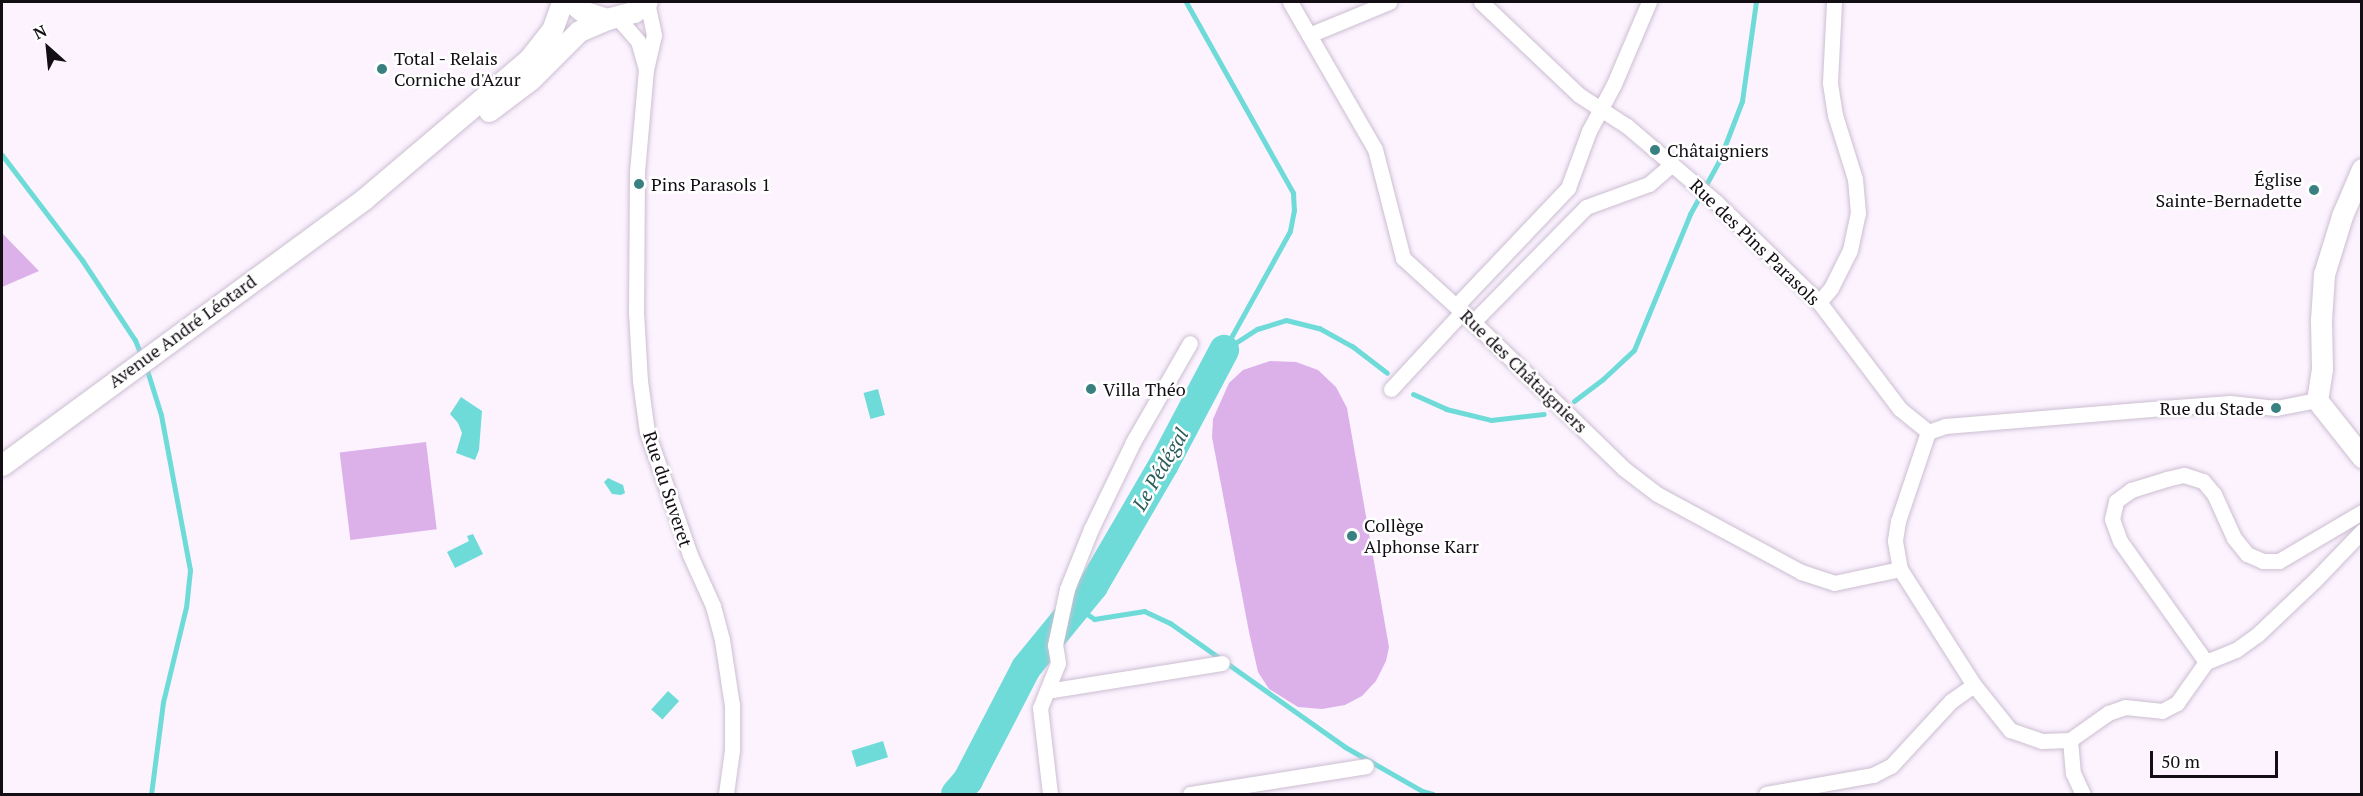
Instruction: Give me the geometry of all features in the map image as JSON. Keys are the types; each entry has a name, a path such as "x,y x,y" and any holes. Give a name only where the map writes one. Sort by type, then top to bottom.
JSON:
{"main road":[{"name":"Avenue André Léotard","path":"2,465 364,199 530,59 552,30 562,2"},
{"path":"571,2 582,11 613,18"},
{"name":"Avenue André Léotard","path":"364,199 384,191 530,80 579,31 634,12 647,2"},
{"path":"2361,169 2342,216 2324,274 2320,320 2322,369 2317,400 2361,457"}],"street":[{"name":"Rue du Suveret","path":"647,2 654,34 646,69 637,172 636,312 640,381 647,432 690,555 713,606 722,640 732,705 732,750 726,795"},
{"name":"Rue des Châtaigniers","path":"1290,2 1375,150 1403,258 1464,313 1623,468 1657,494 1801,573 1834,583 1900,569"},
{"path":"1309,35 1389,2"},
{"name":"Rue des Pins Parasols","path":"1481,2 1579,95 1627,126 1716,202 1819,302 1900,409 1928,432"},
{"path":"1391,390 1464,313 1568,188 1589,131 1614,84 1649,2"},
{"path":"1819,302 1831,288 1850,250 1858,213 1855,179 1835,115 1830,82 1834,2"},
{"name":"Rue du Suveret","path":"613,18 638,41 646,69"},
{"path":"1464,313 1586,207 1649,184 1672,164"},
{"path":"1568,188 1586,207"},
{"path":"1050,795 1040,708 1058,663 1056,645 1064,604 1091,529 1113,483 1133,442 1190,343"},
{"path":"2317,400 2276,408 2230,403 2151,409 1945,426 1928,432 1898,521 1895,541 1900,569 1974,685 2010,730 2042,741 2070,741 2108,713 2126,707 2162,711 2177,703 2206,662 2236,650 2257,635 2316,579 2361,531"},
{"path":"2206,662 2120,541 2112,519 2116,501 2131,490 2166,479 2184,475 2204,481 2214,494 2234,538 2247,554 2263,561 2279,561 2361,512"},
{"path":"1047,691 1222,663"},
{"path":"1766,795 1873,775 1891,766 1951,701 1974,685"},
{"path":"2070,741 2073,773 2083,795"},
{"path":"1190,795 1366,766"}],"shaded area":[{"path":"2,233 39,271 2,287"},
{"path":"1270,361 1296,362 1318,370 1336,387 1347,408 1389,647 1386,661 1376,681 1362,696 1345,705 1322,709 1298,707 1269,689 1258,672 1249,632 1212,437 1213,419 1229,383 1243,370"},
{"path":"426,442 437,529 350,540 340,453"}],"water":[{"path":"878,389 885,415 870,419 864,393"},
{"path":"461,397 482,411 479,450 475,460 456,453 462,433 458,423 450,414"},
{"path":"608,478 623,485 625,493 612,494 604,482"},
{"path":"473,534 483,554 455,568 447,552 469,541 467,536"},
{"path":"668,691 679,701 662,720 651,710"},
{"path":"883,741 888,757 856,767 851,751"}],"waterway":[{"name":"Le Pédégal","path":"1186,2 1293,193 1294,210 1290,231 1224,350"},
{"path":"1574,401 1603,379 1634,350 1690,214 1719,161 1742,101 1756,2"},
{"path":"2,155 82,260 135,340 141,355"},
{"path":"1226,349 1257,329 1286,320 1319,328 1352,346 1387,373"},
{"name":"Le Pédégal","path":"956,794 968,780 1026,668 1093,586 1164,464 1224,350"},
{"path":"146,367 161,415 190,570 186,607 163,702 151,794"},
{"path":"1413,394 1446,409 1491,420 1544,414"},
{"path":"1077,607 1094,619 1144,611 1170,623 1345,747 1422,791 1433,794"}],"place":[{"name":"Total - Relais Corniche d'Azur","path":"382,69"},
{"name":"Châtaigniers","path":"1655,150"},
{"name":"Pins Parasols 1","path":"639,184"},
{"name":"Église Sainte-Bernadette","path":"2314,190"},
{"name":"Villa Théo","path":"1091,389"},
{"name":"Rue du Stade","path":"2276,408"},
{"name":"Collège Alphonse Karr","path":"1352,536"}]}
